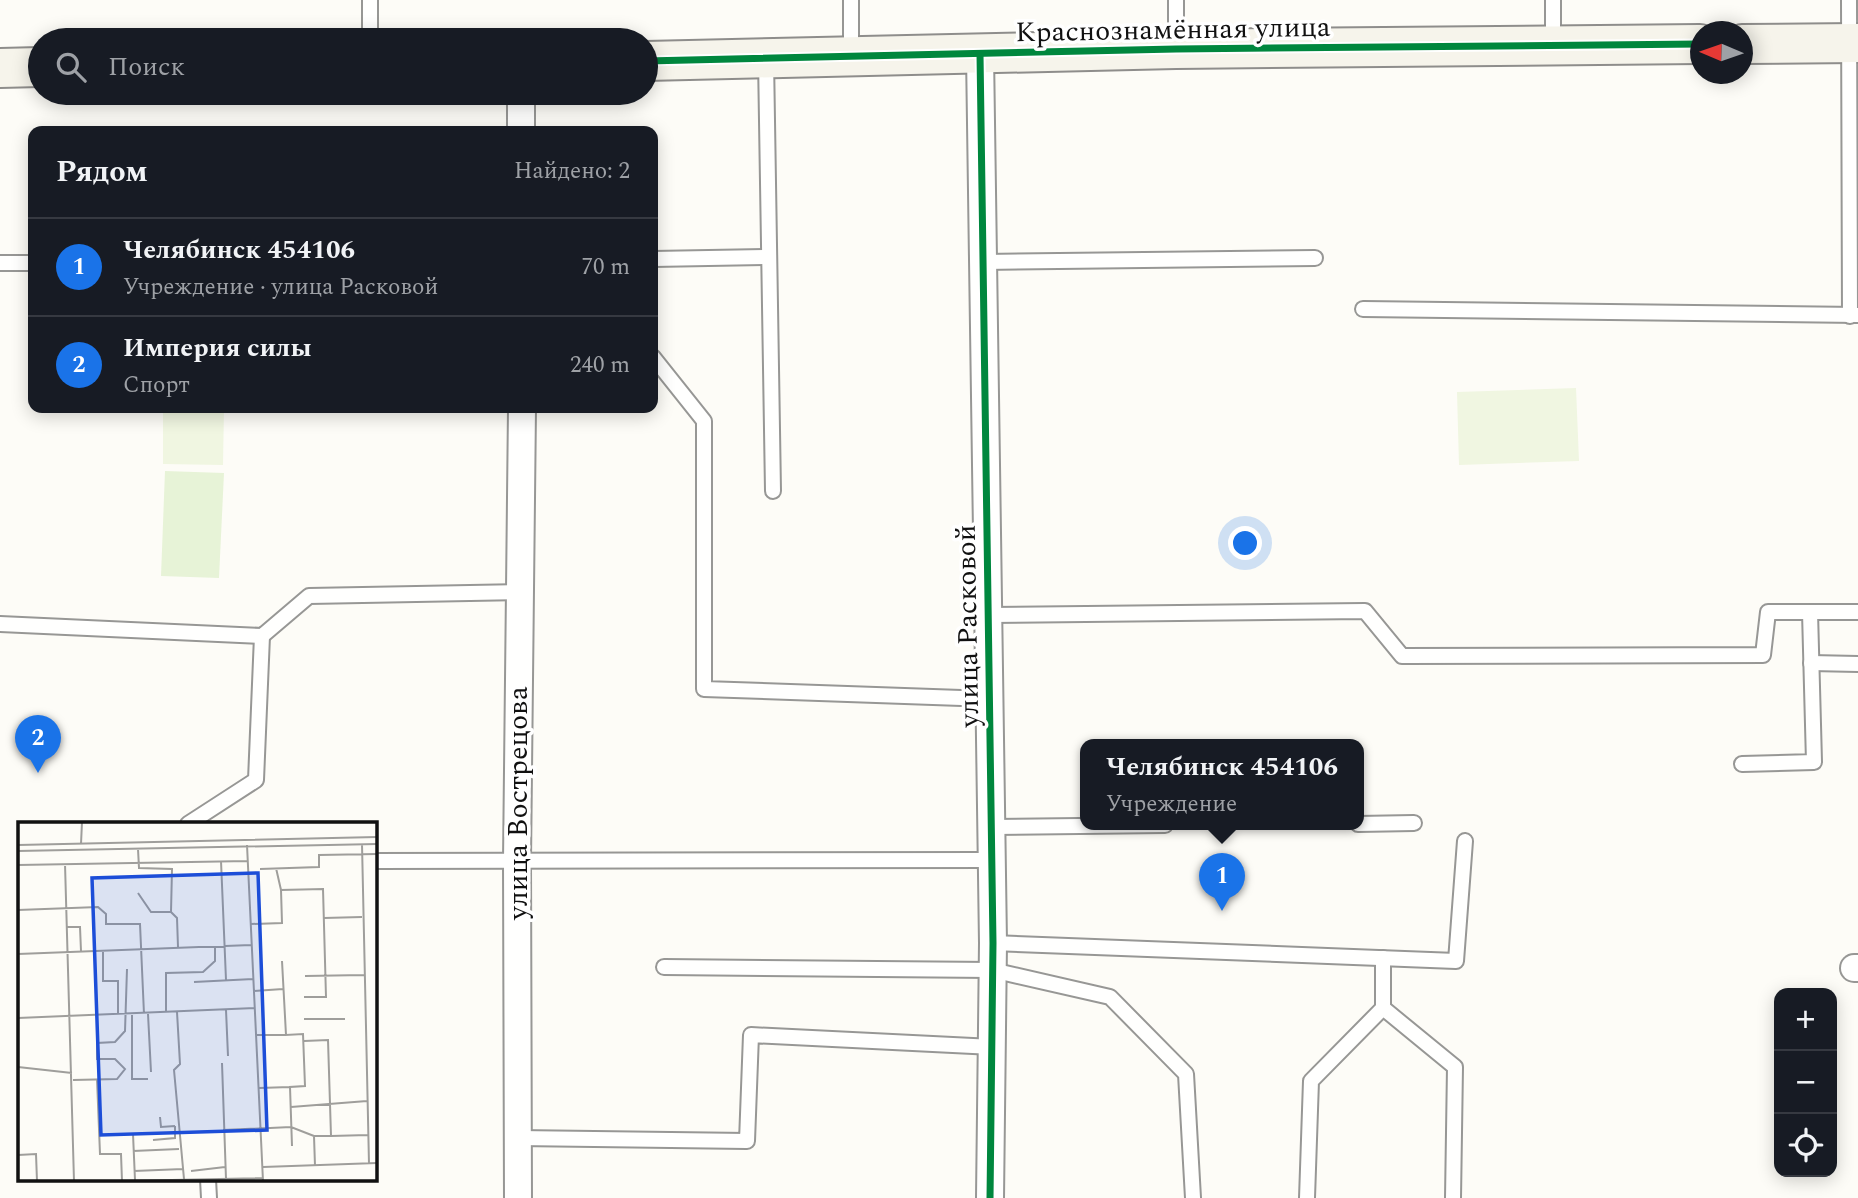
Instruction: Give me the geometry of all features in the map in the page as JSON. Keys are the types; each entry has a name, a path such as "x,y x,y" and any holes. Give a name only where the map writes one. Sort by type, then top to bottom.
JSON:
{"street":[{"path":"1753,44 1854,43"},
{"name":"Краснознамённая улица","path":"658,61 1176,50 1690,44"},
{"name":"улица Расковой","path":"981,54 993,943 990,1198"},
{"path":"0,68 28,68"},
{"path":"521,105 521,126"},
{"name":"улица Вострецова","path":"518,1198 517,862 522,413"}],"lane":[{"path":"370,0 370,28"},
{"path":"851,0 851,57"},
{"path":"1176,0 1176,50"},
{"path":"1553,0 1553,46"},
{"path":"1363,309 1854,315 1854,43 1849,0"},
{"path":"766,58 774,491"},
{"path":"658,259 769,257"},
{"path":"984,262 1315,258"},
{"path":"0,263 28,262"},
{"path":"658,364 704,421 704,689 990,699"},
{"path":"0,624 262,636 309,596 520,592"},
{"path":"989,615 1365,611 1402,656 1763,655 1768,612 1858,612"},
{"path":"1742,764 1814,762 1810,612"},
{"path":"191,822 256,780 262,636"},
{"path":"1811,663 1858,664"},
{"path":"1364,824 1414,823"},
{"path":"992,827 1080,826"},
{"path":"993,943 1456,961 1465,841"},
{"path":"376,861 992,860"},
{"path":"1307,1198 1311,1081 1383,1008 1383,958"},
{"path":"664,967 992,970 1110,997 1186,1074 1193,1198"},
{"path":"1383,1008 1455,1067 1453,1198"},
{"path":"518,1138 747,1142 751,1035 993,1047"},
{"path":"208,1180 209,1198"}],"green space":[{"path":"1576,388 1579,461 1459,465 1457,392"},
{"path":"163,413 224,413 223,465 163,464"},
{"path":"165,471 224,473 219,578 161,576"}],"cycle path":[{"path":"658,61 1176,49 1690,44"},
{"path":"980,54 993,943 990,1198"}],"place":[{"name":"Империя силы","path":"38,773"},
{"name":"Челябинск 454106","path":"1222,911"}]}
